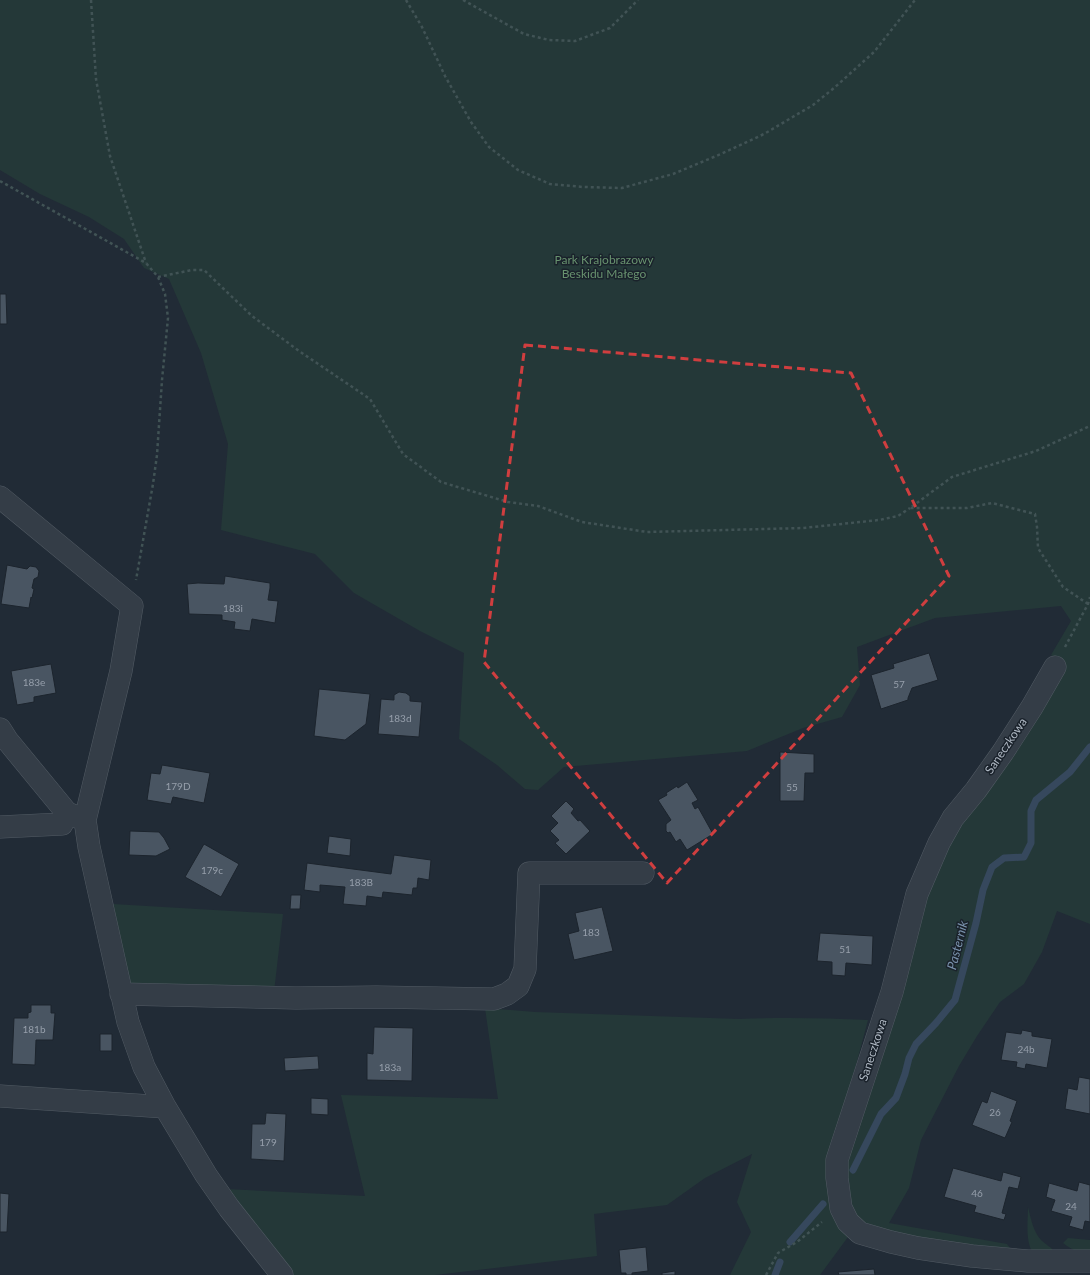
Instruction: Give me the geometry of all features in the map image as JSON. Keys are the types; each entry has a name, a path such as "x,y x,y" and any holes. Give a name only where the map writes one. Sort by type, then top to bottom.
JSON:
{"street":[{"path":"0,497 132,606 121,672 76,817 62,824 0,827"},
{"name":"Saneczkowa","path":"1055,667 1032,707 1003,752 953,818 939,842 917,894 892,992 837,1160 837,1178 841,1208 848,1222 860,1233 898,1244 972,1256 1028,1261 1090,1261"},
{"path":"0,729 7,740 76,817 89,847 128,1022 144,1067 164,1107 206,1175 282,1275"},
{"path":"121,994 296,998 376,997 494,999 507,994 518,986 525,968 529,873 642,873"},
{"path":"0,1096 164,1107"}],"path":[{"path":"91,0 96,79 110,156 146,263"},
{"path":"406,0 422,27 445,76 471,122 489,147 518,170 550,184 622,188 673,174 721,154 764,134 813,105 874,52 915,0"},
{"path":"463,0 524,34 549,40 575,41 610,28 638,0"},
{"path":"0,181 146,263 158,277 165,294 168,318 153,484 132,606"},
{"path":"158,277 192,270 204,270 252,316 299,351 370,399 402,454 441,482 508,502 538,506 582,522 647,532 803,528 879,520 898,516 952,477 1036,451 1090,426"},
{"path":"910,508 967,508 992,503 1035,514 1038,527 1038,548 1063,587 1088,604"},
{"path":"1055,667 1088,604 1090,596"},
{"path":"766,1275 778,1254 804,1236"}],"highlighted area":[{"path":"525,345 851,373 949,576 667,883 484,662"}],"green space":[{"name":"Park Krajobrazowy Beskidu Małego","path":"0,0 1090,0 1090,924 1057,911 1042,952 1024,984 1000,1002 959,1066 921,1140 909,1188 889,1223 1007,1244 1010,1248 919,1242 852,1218 842,1177 913,925 957,820 1038,713 1066,668 1051,655 1071,621 1061,606 935,618 857,647 860,685 842,717 803,728 747,751 564,767 538,790 525,789 497,765 459,739 464,653 420,631 354,593 315,554 221,530 228,444 201,353 169,279 144,268 124,239 89,217 40,194 0,170"},
{"path":"113,904 283,914 274,992 131,987"},
{"path":"485,1008 535,1012 739,1019 804,1018 868,1020 831,1159 837,1224 848,1237 820,1275 730,1275 751,1232 737,1202 752,1154 705,1178 667,1205 594,1214 597,1256 435,1275 290,1275 226,1189 365,1196 341,1095 498,1099"},
{"path":"1028,1207 1036,1233 1055,1253 1033,1253 1030,1248 1027,1225"},
{"path":"1068,1238 1090,1240 1090,1255 1069,1248 1063,1243"}],"building":[{"path":"0,294 6,294 7,324 0,324"},
{"path":"7,565 27,569 30,566 36,567 39,571 38,577 34,579 32,588 34,589 29,608 1,604"},
{"path":"225,576 270,583 268,600 278,601 275,623 252,619 250,631 234,629 235,622 222,620 222,615 189,614 187,584 224,584"},
{"path":"929,653 938,680 912,688 908,700 881,709 871,675 894,668 893,664"},
{"path":"51,664 56,693 34,697 34,702 17,705 11,671"},
{"path":"319,689 370,694 366,724 345,740 314,736"},
{"path":"399,692 406,693 410,696 410,701 422,702 419,737 378,734 381,699 394,700 394,695"},
{"path":"780,752 814,754 814,773 805,773 804,801 780,801"},
{"path":"162,765 210,773 204,803 173,797 171,804 147,800 151,773 160,774"},
{"path":"687,782 698,800 692,803 695,809 698,807 713,834 687,850 680,839 676,842 670,832 668,833 666,831 666,824 671,820 658,800 667,795 666,793 677,786 678,788"},
{"path":"566,801 574,809 571,813 590,831 566,854 555,843 559,840 550,831 558,823 551,816"},
{"path":"130,831 159,832 170,849 156,856 129,855"},
{"path":"329,836 351,839 350,856 327,853"},
{"path":"204,844 239,864 221,897 185,877"},
{"path":"394,855 431,860 429,880 418,878 417,888 413,888 412,895 383,892 382,898 367,896 366,906 343,904 345,887 320,885 320,892 304,890 307,863 391,874"},
{"path":"291,895 301,895 300,909 290,909"},
{"path":"602,907 613,951 574,960 568,934 579,931 575,913"},
{"path":"820,933 873,936 872,965 846,963 845,976 832,975 832,962 817,961"},
{"path":"31,1005 51,1005 51,1013 55,1013 53,1040 36,1040 35,1065 12,1064 14,1018 28,1018 28,1013 31,1012"},
{"path":"374,1027 413,1028 412,1081 367,1080 367,1053 373,1054"},
{"path":"1022,1030 1032,1032 1032,1036 1052,1039 1047,1068 1026,1064 1025,1069 1016,1067 1017,1062 1001,1060 1006,1032 1021,1034"},
{"path":"100,1034 112,1034 112,1051 100,1051"},
{"path":"318,1056 319,1069 285,1071 284,1058"},
{"path":"1079,1077 1090,1079 1090,1114 1065,1109 1068,1088 1077,1090"},
{"path":"991,1091 1017,1101 1010,1121 1012,1122 1005,1138 972,1125 982,1101 987,1103"},
{"path":"311,1098 328,1099 328,1115 311,1114"},
{"path":"266,1113 286,1114 284,1161 251,1159 252,1124 265,1124"},
{"path":"953,1168 1001,1181 1003,1172 1021,1177 1018,1189 1009,1187 1002,1213 1006,1214 1004,1220 974,1212 976,1206 944,1197"},
{"path":"1079,1182 1090,1185 1090,1222 1085,1221 1083,1230 1069,1226 1072,1217 1051,1211 1055,1200 1046,1197 1049,1183 1077,1191"},
{"path":"0,1193 9,1194 7,1232 0,1232"},
{"path":"646,1247 648,1271 632,1273 632,1275 621,1273 619,1250"},
{"path":"874,1269 875,1275 839,1275 838,1272"},
{"path":"675,1271 675,1275 662,1275 662,1273"}],"waterway":[{"name":"Pasternik","path":"853,1170 881,1114 896,1098 909,1058 916,1044 955,1000 976,923 983,890 992,867 1004,858 1024,857 1031,843 1031,811 1036,800 1070,772 1090,747"},
{"name":"Pasternik","path":"790,1242 823,1204"},
{"name":"Pasternik","path":"775,1275 780,1262"}]}
